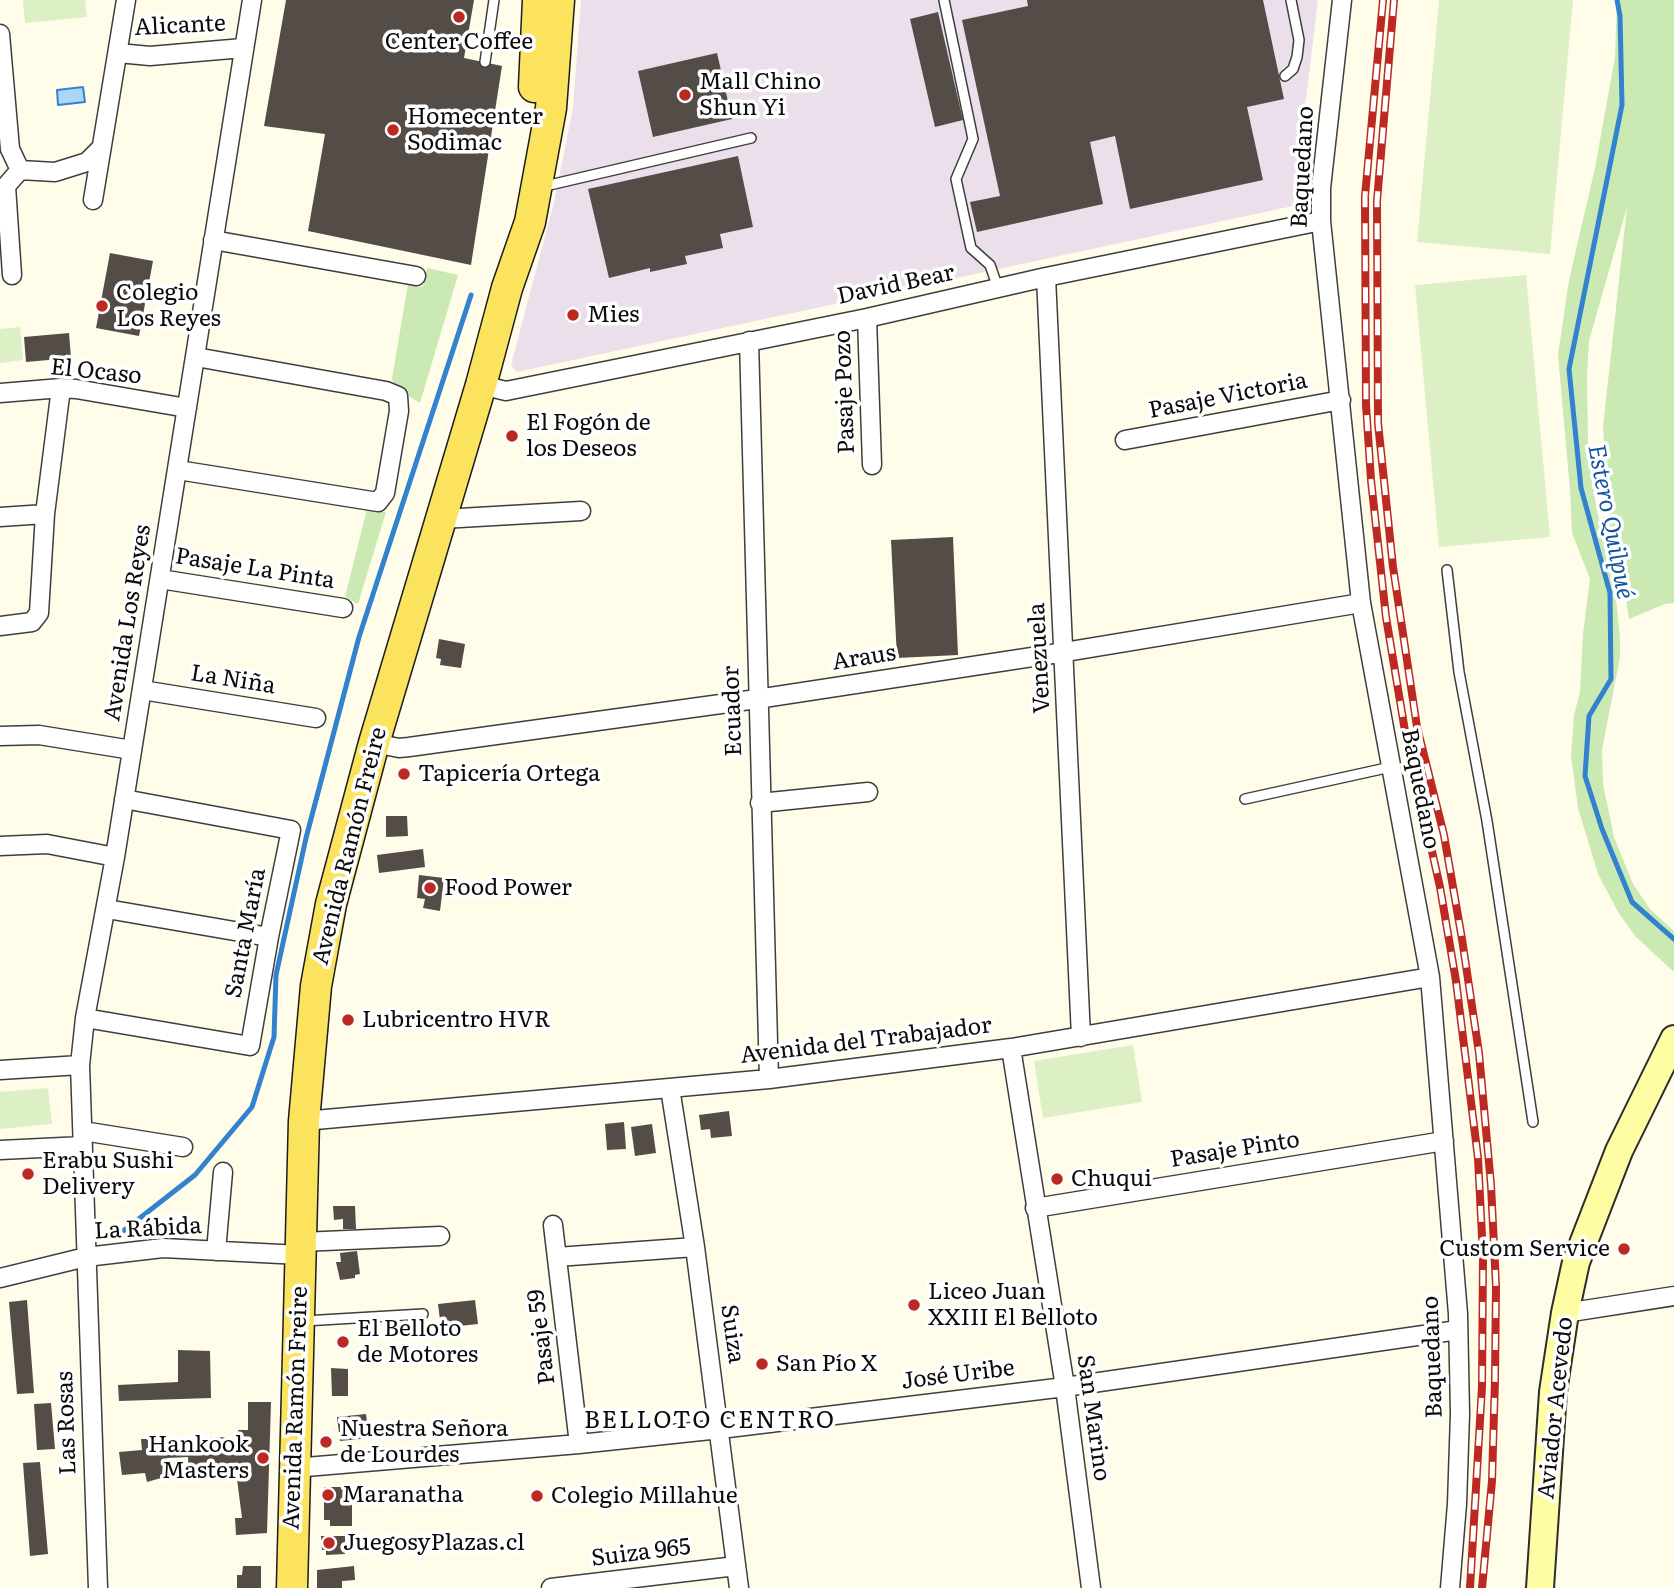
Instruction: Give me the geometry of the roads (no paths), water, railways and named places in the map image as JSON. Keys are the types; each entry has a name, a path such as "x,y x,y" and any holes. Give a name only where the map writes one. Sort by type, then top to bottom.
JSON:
{"main road":[{"name":"Avenida Ramón Freire","path":"507,288 511,219 534,90 538,0"},
{"name":"Avenida Ramón Freire","path":"292,1588 304,1121 317,986 331,904 374,743 442,519 507,288 530,222 551,107 559,0"},
{"name":"Aviador Acevedo","path":"1540,1588 1553,1392 1576,1262 1619,1151 1674,1040"}],"street":[{"name":"Alicante","path":"93,200 126,0"},
{"name":"Avenida Los Reyes","path":"86,1257 80,1065 85,1018 107,909 252,0"},
{"name":"Baquedano","path":"1342,0 1321,188 1321,221 1361,603 1430,977 1458,1330 1460,1414 1457,1504 1450,1588"},
{"path":"0,34 10,149 20,170"},
{"name":"Alicante","path":"118,53 150,56 243,48"},
{"path":"20,170 55,172 87,162 100,149"},
{"path":"12,275 6,186 20,170"},
{"name":"David Bear","path":"481,385 506,390 867,318 1045,276 1321,221"},
{"path":"213,240 415,276"},
{"name":"Venezuela","path":"1045,276 1082,1037"},
{"name":"Pasaje Pozo","path":"867,318 872,465"},
{"name":"Ecuador","path":"749,341 769,1079"},
{"path":"178,470 378,502 384,493 400,411 398,396 386,391 196,357"},
{"path":"0,626 32,622 38,613 45,514 61,388"},
{"name":"El Ocaso","path":"0,393 61,388 187,408"},
{"name":"Pasaje Victoria","path":"1125,440 1341,400"},
{"path":"442,519 581,511"},
{"path":"0,517 45,514"},
{"name":"Pasaje La Pinta","path":"160,579 343,608"},
{"name":"Araus","path":"374,743 399,748 409,747 757,699 1361,603"},
{"name":"La Niña","path":"142,690 316,718"},
{"path":"0,736 39,735 132,750"},
{"path":"760,803 869,792"},
{"name":"Santa María","path":"85,1018 250,1046 291,830 124,799"},
{"path":"0,846 47,844 115,857"},
{"path":"107,909 269,937"},
{"name":"Avenida del Trabajador","path":"304,1121 769,1079 1011,1048 1430,977"},
{"name":"San Marino","path":"1011,1048 1065,1387 1091,1588"},
{"path":"0,1070 80,1065"},
{"name":"Suiza","path":"670,1088 695,1247 739,1588"},
{"path":"0,1150 83,1138 183,1147"},
{"name":"Pasaje Pinto","path":"1035,1208 1444,1141"},
{"path":"216,1251 223,1172"},
{"name":"Pasaje 59","path":"553,1225 579,1444"},
{"name":"La Rábida","path":"0,1278 86,1257 163,1248 216,1251 300,1249 440,1236"},
{"path":"557,1257 695,1247"},
{"name":"Las Rosas","path":"86,1257 97,1588"},
{"path":"1565,1313 1674,1296"},
{"name":"José Uribe","path":"294,1468 720,1429 1065,1387 1458,1330"},
{"name":"Suiza 965","path":"551,1588 736,1566"}],"lane":[{"path":"485,62 494,0"},
{"path":"944,0 973,139 956,179 971,248 990,265 998,288"},
{"path":"1285,76 1293,69 1299,40 1291,0"},
{"path":"536,188 751,138"},
{"path":"1447,570 1459,672 1488,821 1533,1122"},
{"path":"1245,799 1391,767"},
{"path":"299,1321 423,1314"}],"water":[{"path":"83,87 85,102 58,105 57,90"}],"waterway":[{"name":"Estero Quilpué","path":"1617,0 1620,16 1622,105 1569,369 1581,488 1610,593 1611,679 1589,716 1585,776 1602,829 1632,902 1674,939"},
{"path":"122,1232 195,1175 252,1107 274,1037 276,975 306,838 359,637 471,295"}],"railway":[{"path":"1383,0 1365,196 1366,405 1386,617 1405,731 1440,887 1456,981 1478,1158 1483,1256 1482,1387 1470,1588"},
{"path":"1394,0 1377,201 1378,423 1393,567 1417,727 1444,835 1479,1053 1491,1185 1496,1286 1495,1379 1492,1481 1482,1588"}],"place":[{"name":"Center Coffee","path":"459,17"},
{"name":"Mall Chino Shun Yi","path":"685,95"},
{"name":"Homecenter Sodimac","path":"393,130"},
{"name":"Colegio Los Reyes","path":"102,306"},
{"name":"Mies","path":"573,315"},
{"name":"El Fogón de los Deseos","path":"512,436"},
{"name":"Tapicería Ortega","path":"404,774"},
{"name":"Food Power","path":"430,888"},
{"name":"Lubricentro HVR","path":"348,1020"},
{"name":"Erabu Sushi Delivery","path":"28,1174"},
{"name":"Chuqui","path":"1057,1179"},
{"name":"Custom Service","path":"1624,1249"},
{"name":"Liceo Juan XXIII El Belloto","path":"914,1305"},
{"name":"El Belloto de Motores","path":"343,1342"},
{"name":"San Pío X","path":"762,1364"},
{"name":"Nuestra Señora de Lourdes","path":"326,1442"},
{"name":"Hankook Masters","path":"263,1458"},
{"name":"Maranatha","path":"328,1495"},
{"name":"Colegio Millahue","path":"537,1496"},
{"name":"JuegosyPlazas.cl","path":"329,1543"}],"district":[{"name":"BELLOTO CENTRO","path":"710,1421"}]}
